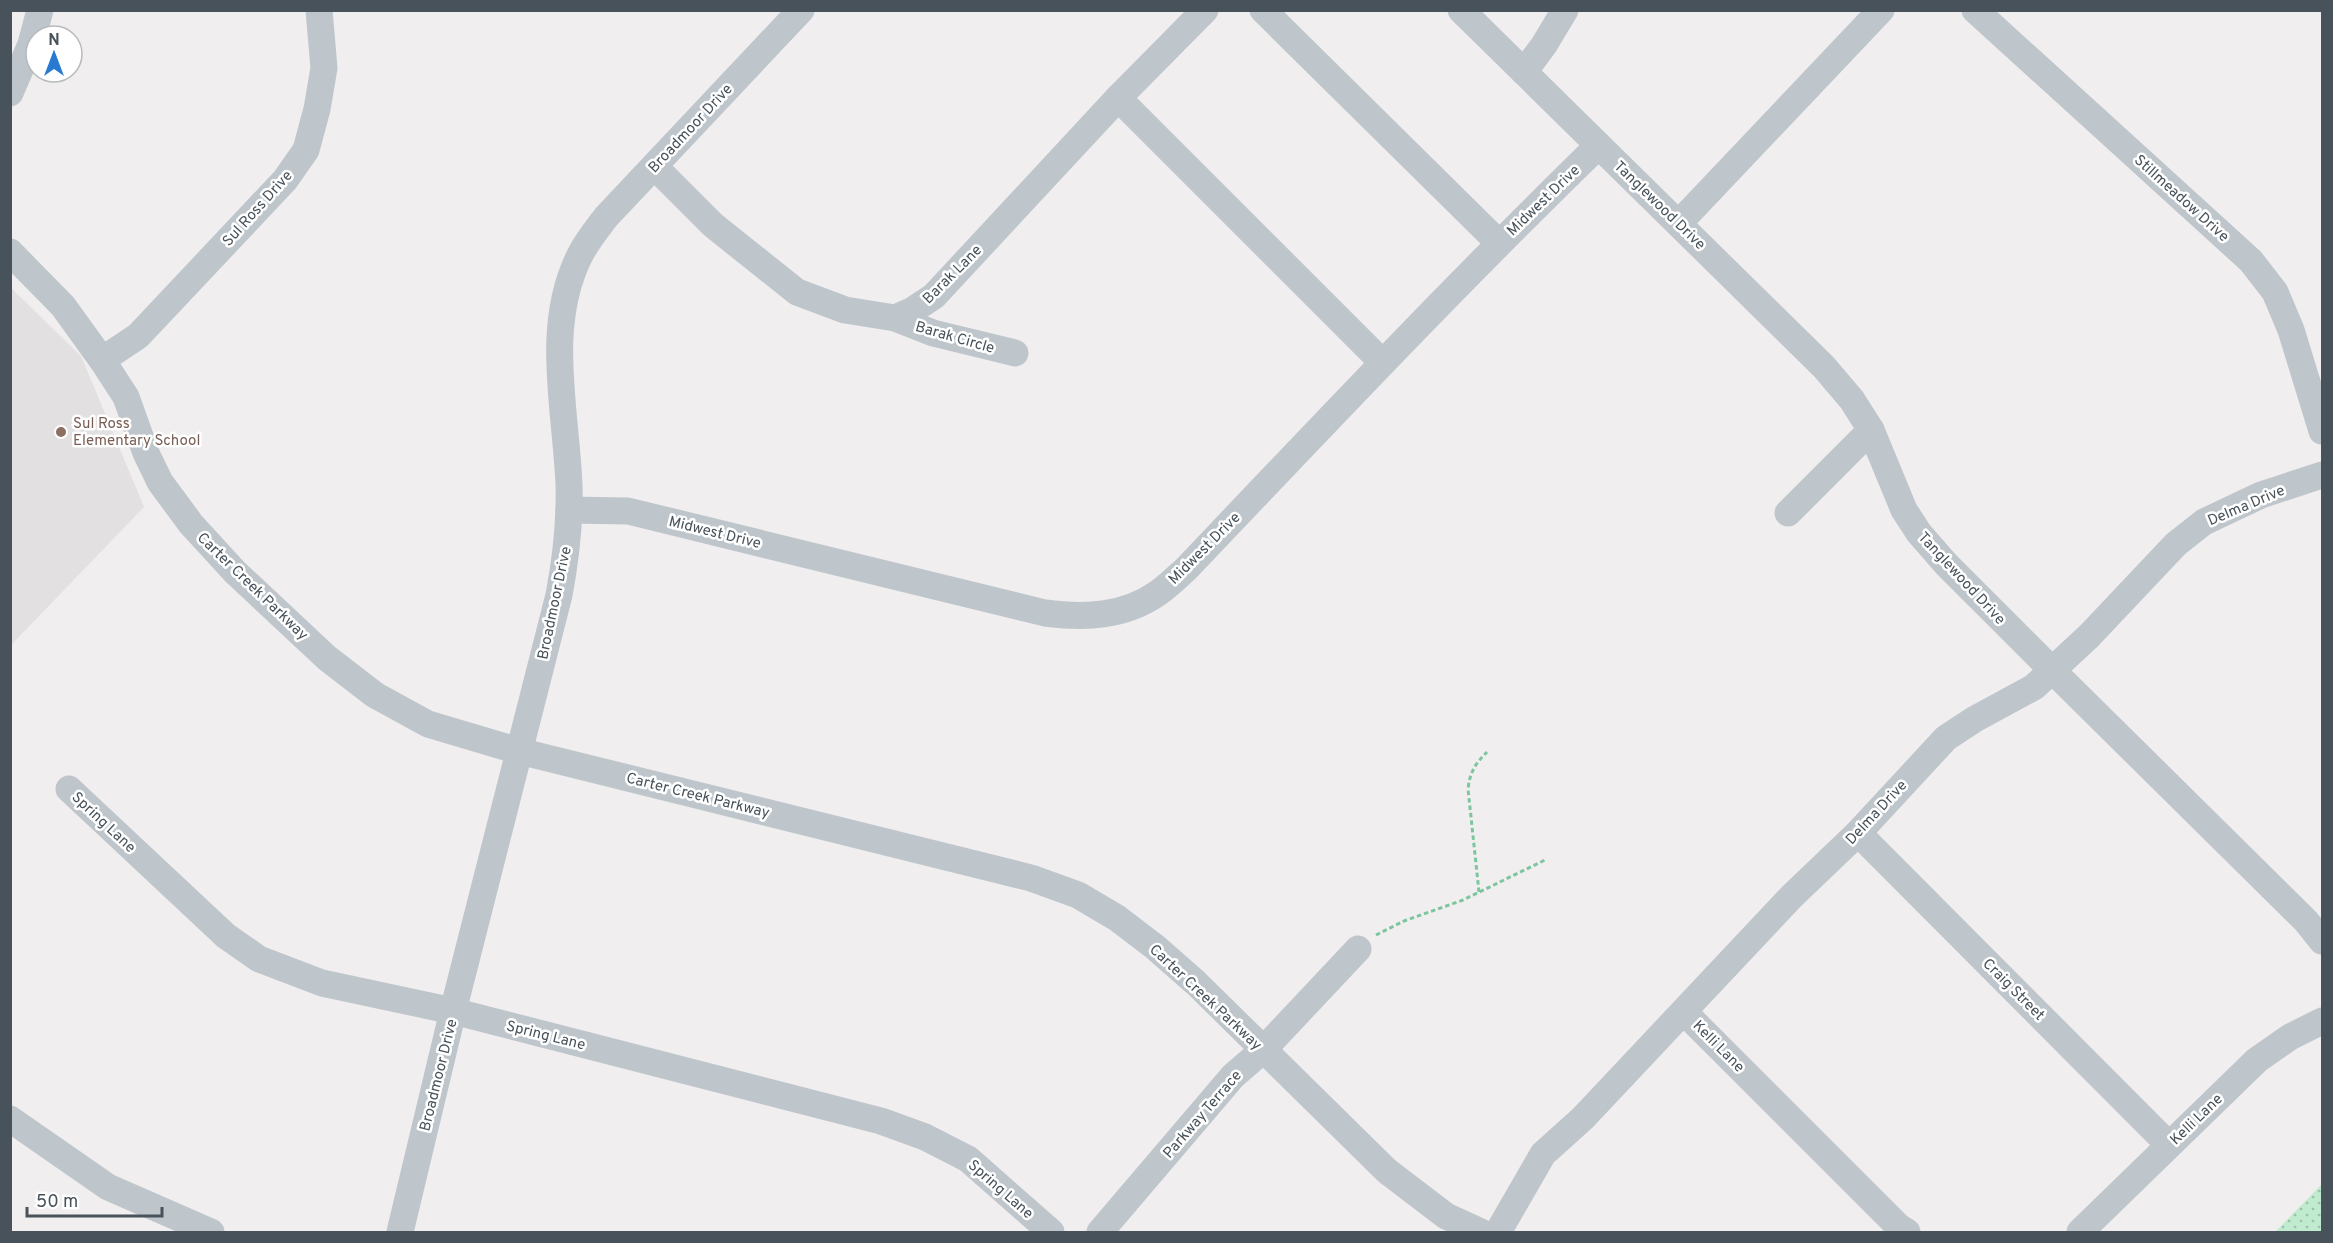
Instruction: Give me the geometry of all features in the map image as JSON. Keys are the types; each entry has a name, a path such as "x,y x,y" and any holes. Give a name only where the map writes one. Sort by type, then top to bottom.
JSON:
{"street":[{"path":"10,93 31,44 40,10"},
{"name":"Sul Ross Drive","path":"102,360 138,336 285,180 306,150 317,110 324,68 319,10"},
{"name":"Broadmoor Drive","path":"400,1233 453,1011 559,594 568,538 569,510 559,343 564,298 580,254 606,217 801,10"},
{"name":"Barak Lane","path":"895,318 913,310 933,296 1118,98 1205,10"},
{"path":"1263,10 1499,243"},
{"name":"Tanglewood Drive","path":"1461,10 1824,367 1852,400 1870,430 1904,510 1919,533 1946,564 2306,921 2322,941"},
{"path":"1524,72 1565,10"},
{"path":"1679,223 1881,10"},
{"name":"Stillmeadow Drive","path":"1975,10 2251,261 2275,292 2292,330 2322,430"},
{"path":"1118,98 1382,362"},
{"name":"Midwest Drive","path":"569,510 628,511 1045,613 1081,617 1122,611 1156,594 1186,569 1382,362 1598,146"},
{"path":"654,166 713,225 797,292 845,310 895,318"},
{"name":"Carter Creek Parkway","path":"10,252 63,306 102,360 126,397 146,453 160,482 191,524 243,580 327,658 375,695 428,724 519,751 1031,878 1078,895 1117,918 1196,983 1386,1171 1446,1216 1481,1233"},
{"name":"Barak Circle","path":"895,318 933,333 1015,353"},
{"path":"1788,513 1870,430"},
{"name":"Delma Drive","path":"1498,1233 1543,1154 1583,1118 1792,896 1858,832 1946,738 2034,687 2089,636 2176,544 2204,522 2262,495 2322,475"},
{"name":"Spring Lane","path":"69,789 226,936 259,959 322,983 453,1011 880,1121 925,1137 968,1158 1051,1233"},
{"name":"Craig Street","path":"1858,832 2169,1145"},
{"name":"Parkway Terrace","path":"1100,1233 1233,1076 1263,1050 1358,949"},
{"name":"Kelli Lane","path":"1684,1012 1907,1233"},
{"name":"Kelli Lane","path":"2080,1233 2257,1060 2290,1037 2322,1021"},
{"path":"10,1119 108,1187 211,1233"}],"path":[{"path":"1479,892 1468,789 1475,764 1487,752"},
{"path":"1358,949 1378,933 1479,892 1547,859"}],"shaded area":[{"name":"Sul Ross Elementary School","path":"11,288 81,356 144,507 11,645"}],"green space":[{"path":"2322,1184 2322,1232 2275,1232"}],"place":[{"name":"Sul Ross Elementary School","path":"61,432"}]}
